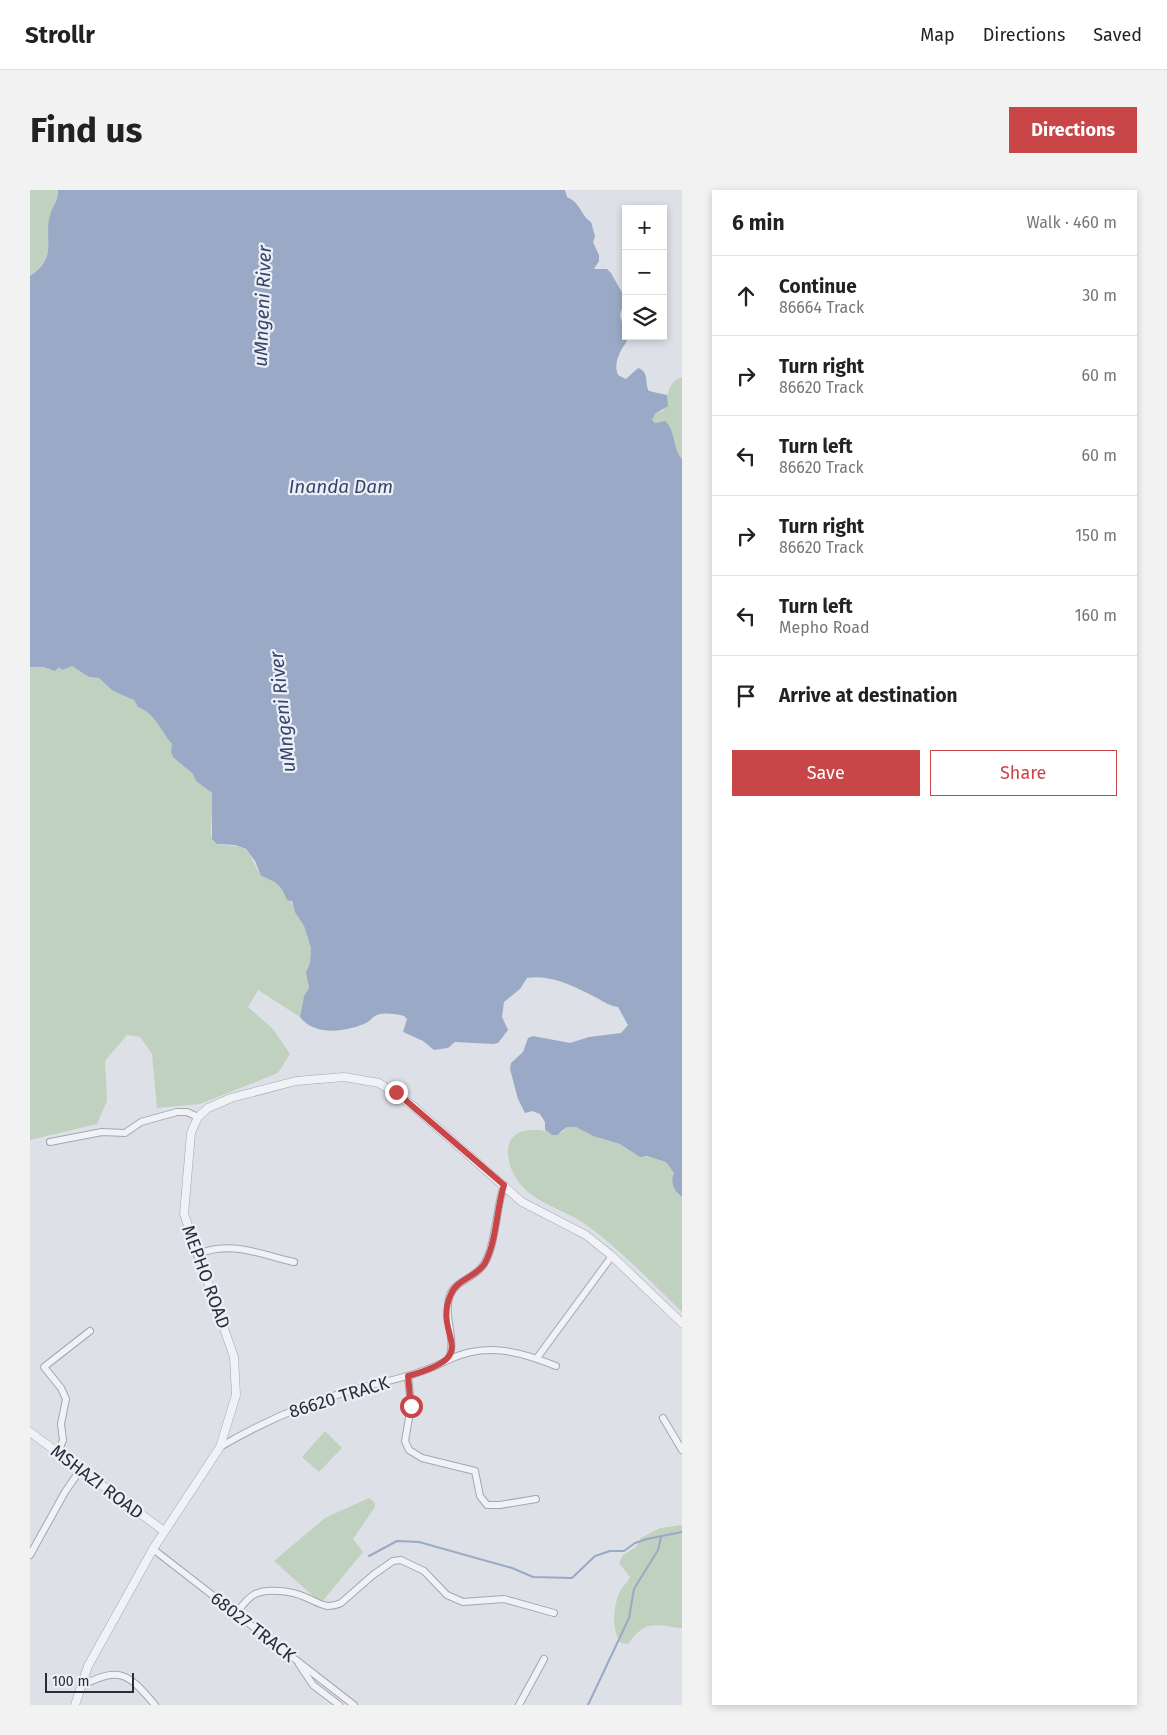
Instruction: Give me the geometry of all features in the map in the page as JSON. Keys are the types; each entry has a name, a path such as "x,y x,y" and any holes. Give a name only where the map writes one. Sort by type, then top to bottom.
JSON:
{"street":[{"path":"50,1142 102,1132 125,1133 141,1122 177,1112 187,1112 198,1117 218,1103 283,1083 344,1077 365,1079 379,1083 396,1092 522,1202 539,1213 586,1235 612,1256 682,1323"},
{"name":"MEPHO ROAD","path":"75,1705 88,1666 154,1548 220,1447 236,1395 234,1357 187,1226 184,1205 189,1142 198,1117"},
{"path":"448,1360 452,1345 448,1308 450,1296 453,1289 484,1265 504,1185"},
{"path":"198,1255 209,1249 223,1247 294,1262"},
{"path":"537,1358 612,1256"},
{"path":"58,1452 63,1440 61,1424 66,1399 61,1388 44,1367 90,1331"},
{"name":"86620 TRACK","path":"220,1447 256,1426 320,1400 408,1376 462,1353 499,1349 537,1358 556,1366"},
{"path":"408,1376 411,1406 405,1441 408,1450 422,1458 475,1471 480,1496 487,1505 500,1505 536,1499"},
{"path":"663,1418 682,1450"},
{"name":"MSHAZI ROAD","path":"30,1432 164,1532"},
{"path":"30,1556 65,1492 80,1470"},
{"name":"68027 TRACK","path":"154,1548 354,1705"},
{"path":"236,1614 247,1600 262,1592 296,1594 324,1606 334,1606 341,1603 386,1565 401,1560 424,1571 442,1591 463,1602 504,1599 554,1613"},
{"path":"519,1705 544,1659"},
{"path":"299,1663 307,1680 338,1705"},
{"path":"81,1686 102,1676 114,1673 124,1674 141,1688 155,1705"}],"green space":[{"path":"30,190 58,190 58,194 52,212 47,256 44,263 30,276"},
{"path":"682,377 682,459 674,448 665,421 654,423 652,420 655,414 663,411 670,387"},
{"path":"72,665 89,677 99,678 113,691 135,700 138,707 148,710 172,743 174,758 193,774 196,781 212,793 211,835 220,845 244,849 251,856 261,876 273,880 284,889 304,926 311,948 310,963 307,969 309,988 304,996 300,1017 258,990 248,1007 273,1029 290,1054 278,1073 200,1104 157,1108 152,1054 140,1037 127,1035 105,1061 107,1101 97,1124 30,1140 30,667 43,667 50,670 60,667 62,670"},
{"path":"567,1127 576,1127 593,1136 620,1144 640,1156 666,1162 674,1173 677,1194 682,1197 682,1312 602,1237 581,1221 536,1198 515,1177 508,1159 508,1150 510,1142 515,1135 523,1131 534,1130 547,1132 551,1135 563,1132"},
{"path":"325,1431 342,1448 319,1472 302,1457"},
{"path":"369,1498 375,1503 375,1507 353,1539 363,1552 321,1603 274,1561 325,1518"},
{"path":"682,1525 682,1628 657,1625 646,1627 634,1636 628,1644 621,1643 614,1624 614,1617 618,1596 630,1577 619,1563 623,1555 636,1547 641,1538 660,1528"}],"water":[{"name":"Inanda Dam","path":"58,190 565,190 567,197 578,206 591,222 595,236 593,242 599,255 599,261 594,269 607,269 622,293 620,315 622,340 627,341 617,362 618,375 626,379 638,368 644,372 649,391 667,395 668,406 655,414 652,420 655,423 665,421 671,429 682,459 682,1197 675,1190 672,1180 674,1173 666,1162 647,1156 640,1157 620,1144 593,1136 576,1127 567,1127 557,1135 552,1135 545,1130 545,1122 540,1114 532,1111 525,1113 518,1099 510,1069 511,1063 523,1052 528,1038 533,1036 570,1043 589,1037 621,1033 628,1025 618,1007 607,1004 563,982 536,977 527,978 520,989 504,1002 502,1017 508,1030 498,1043 493,1044 455,1042 448,1048 434,1050 423,1041 403,1032 407,1019 404,1016 390,1014 377,1015 356,1027 330,1031 321,1030 306,1023 300,1017 304,996 309,988 306,972 310,963 311,948 304,926 295,912 292,901 287,900 278,885 261,876 255,861 246,849 235,845 217,844 212,839 212,793 196,781 193,774 174,758 171,753 172,744 154,718 138,707 134,700 113,691 99,678 89,677 72,666 62,670 59,667 55,671 43,667 30,667 30,276 45,261 49,221"}],"waterway":[{"path":"369,1556 397,1541 419,1542 512,1568 533,1577 572,1578 595,1556 610,1551 624,1551 635,1543 647,1539 682,1532"},
{"path":"588,1705 629,1618 634,1589 658,1550 661,1537"}],"route":[{"path":"396,1092 504,1185 484,1265 453,1289 450,1296 448,1324 452,1353 448,1360 439,1365 408,1376 411,1406"}],"water label":[{"name":"uMngeni River","path":"262,306"},
{"name":"uMngeni River","path":"282,712"}]}
